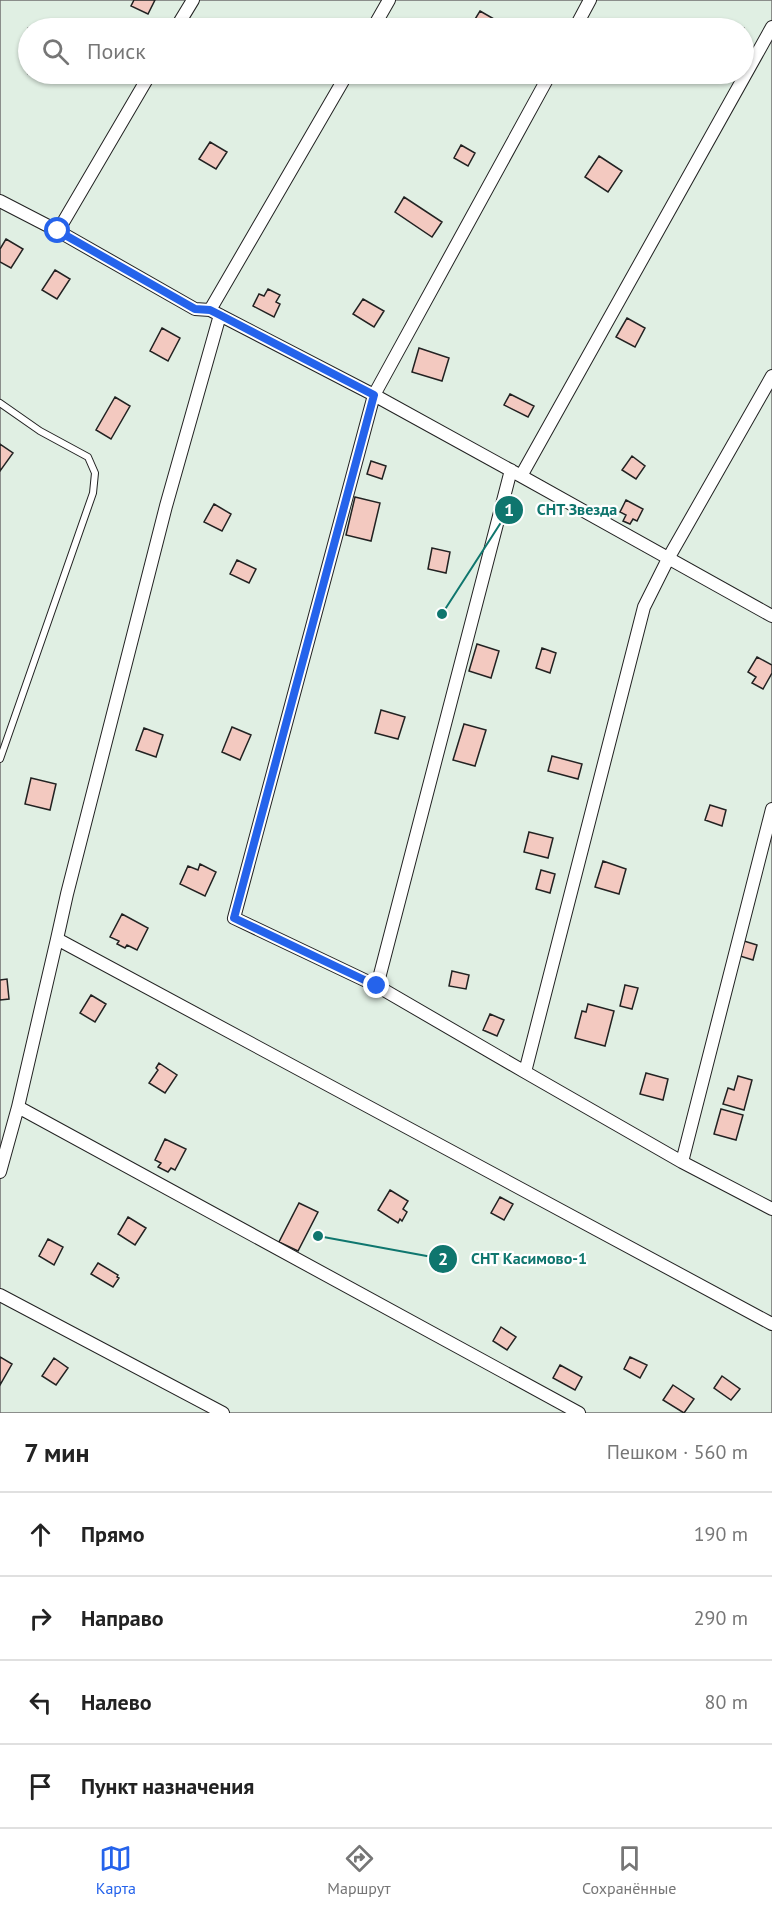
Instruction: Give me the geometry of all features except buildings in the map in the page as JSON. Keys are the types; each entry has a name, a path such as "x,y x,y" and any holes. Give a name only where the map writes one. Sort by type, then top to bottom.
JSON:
{"street":[{"path":"182,18 193,0"},
{"path":"379,18 389,0"},
{"path":"580,18 590,0"},
{"path":"754,58 772,27"},
{"path":"58,231 144,84"},
{"path":"0,1172 18,1107 70,882 215,313 341,84"},
{"path":"545,84 374,395 234,918 377,986 682,1162 772,1209"},
{"path":"377,986 516,473 739,84"},
{"path":"0,201 58,231 195,309 215,313 374,395 772,616"},
{"path":"525,1072 644,607 669,557 772,376"},
{"path":"682,1162 772,809"},
{"path":"57,939 772,1324"},
{"path":"18,1107 579,1413"},
{"path":"0,1295 224,1413"}],"lane":[{"path":"0,404 40,431 88,457 95,473 93,493 0,759"}],"green space":[{"path":"0,0 772,0 772,1413 0,1413"}],"place":[{"name":"СНТ Звезда","path":"442,614"},
{"name":"СНТ Касимово-1","path":"318,1236"}],"route":[{"path":"58,231 195,309 210,310 374,395 234,918 377,986"}]}
